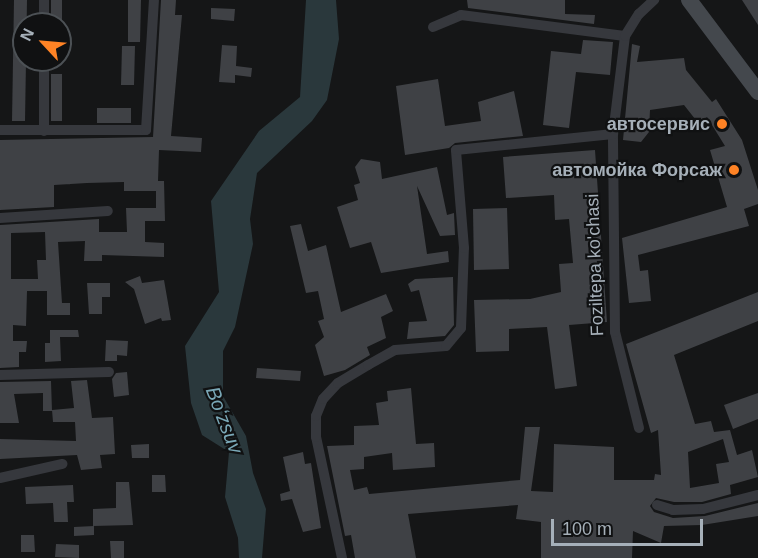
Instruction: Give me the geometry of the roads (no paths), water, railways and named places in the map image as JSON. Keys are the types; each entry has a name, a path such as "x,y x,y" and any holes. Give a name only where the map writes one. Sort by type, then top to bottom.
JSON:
{"main road":[{"path":"689,0 758,92"},
{"path":"699,0 758,80"}],"street":[{"path":"0,130 146,130 154,0"},
{"name":"Foziltepa ko'chasi","path":"639,428 615,332 613,134 625,36 639,14 654,0"},
{"path":"433,27 461,15 625,36"},
{"path":"44,72 44,130"},
{"path":"342,558 318,447 316,416 323,399 338,383 369,364 395,350 446,346 461,328 464,248 456,150 613,134"},
{"path":"0,218 108,211"},
{"path":"0,375 108,372"},
{"path":"0,478 62,464"},
{"path":"657,505 672,510 703,509 758,495"}],"water":[{"name":"Boʻzsuv","path":"306,0 336,0 339,39 327,100 312,121 257,173 250,219 253,244 235,327 223,351 223,396 246,436 253,473 266,509 262,558 239,558 238,538 225,497 229,452 202,435 191,403 185,346 219,292 211,201 259,131 300,97"}],"place":[{"name":"автосервис","path":"722,124"},
{"name":"автомойка Форсаж","path":"734,170"}]}
